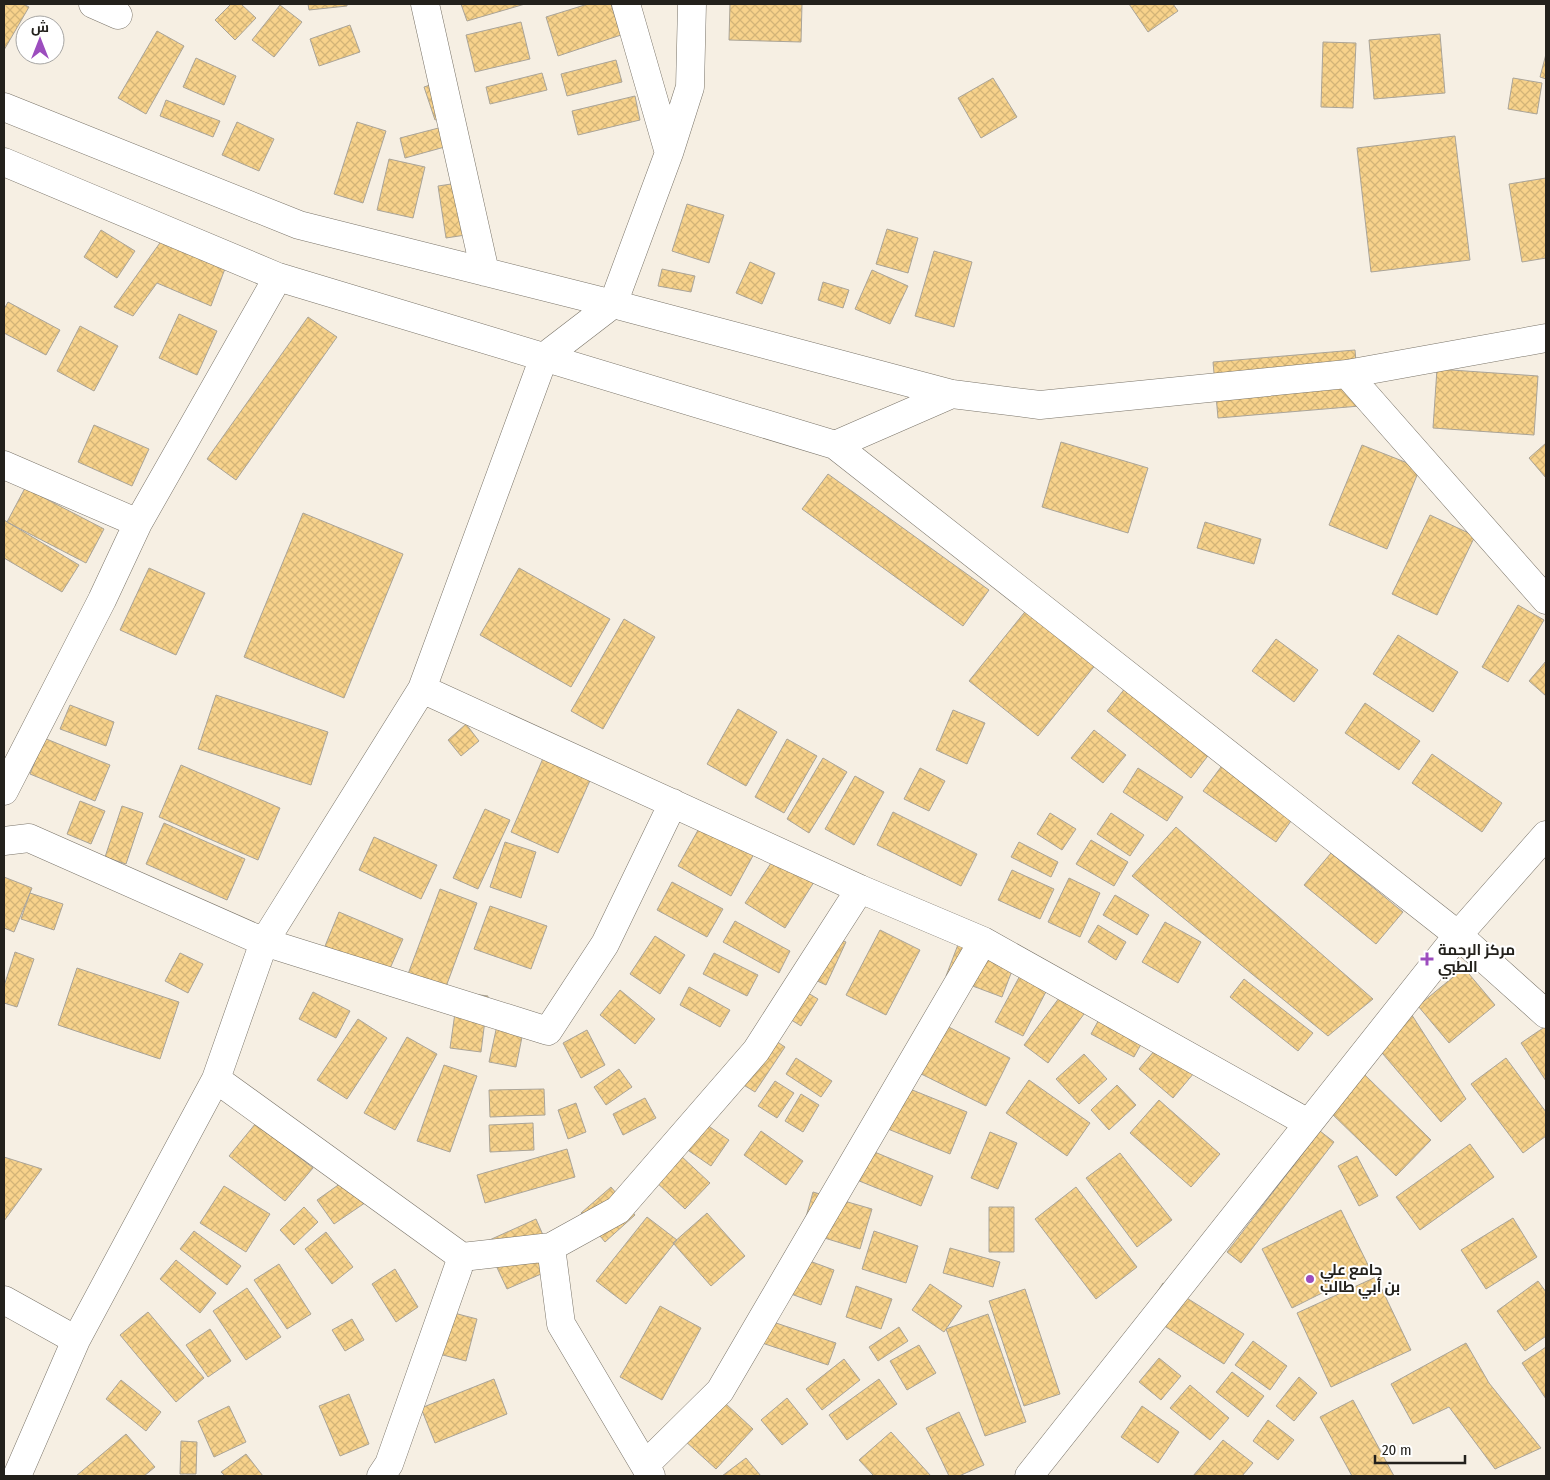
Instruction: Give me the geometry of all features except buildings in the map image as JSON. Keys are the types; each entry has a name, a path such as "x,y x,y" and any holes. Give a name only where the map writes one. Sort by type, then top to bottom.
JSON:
{"street":[{"path":"93,4 118,15"},
{"path":"425,4 485,272"},
{"path":"626,4 669,153"},
{"path":"18,1476 76,1340 216,1079 264,942 422,689 544,357 613,304 669,153 690,87 692,4"},
{"path":"4,107 299,225 613,304 952,394 1040,405 1347,374 1546,338"},
{"path":"4,162 278,276 835,445 1458,935 1546,1014"},
{"path":"4,791 102,600 138,523 278,276"},
{"path":"1347,374 1546,600"},
{"path":"835,445 952,394"},
{"path":"4,465 138,523"},
{"path":"422,689 860,889 983,941 1308,1123"},
{"path":"4,841 29,838 264,942 548,1031 605,944 673,803"},
{"path":"1029,1476 1458,935 1546,835"},
{"path":"216,1079 462,1256 551,1246 618,1210 756,1051 860,889"},
{"path":"551,1246 561,1324 648,1471 720,1391 983,941"},
{"path":"381,1476 389,1464 462,1256"},
{"path":"4,1300 76,1340"}],"place":[{"name":"مركز الرحمة الطبي","path":"1427,959"},
{"name":"جامع علي بن أبي طالب","path":"1310,1279"}]}
